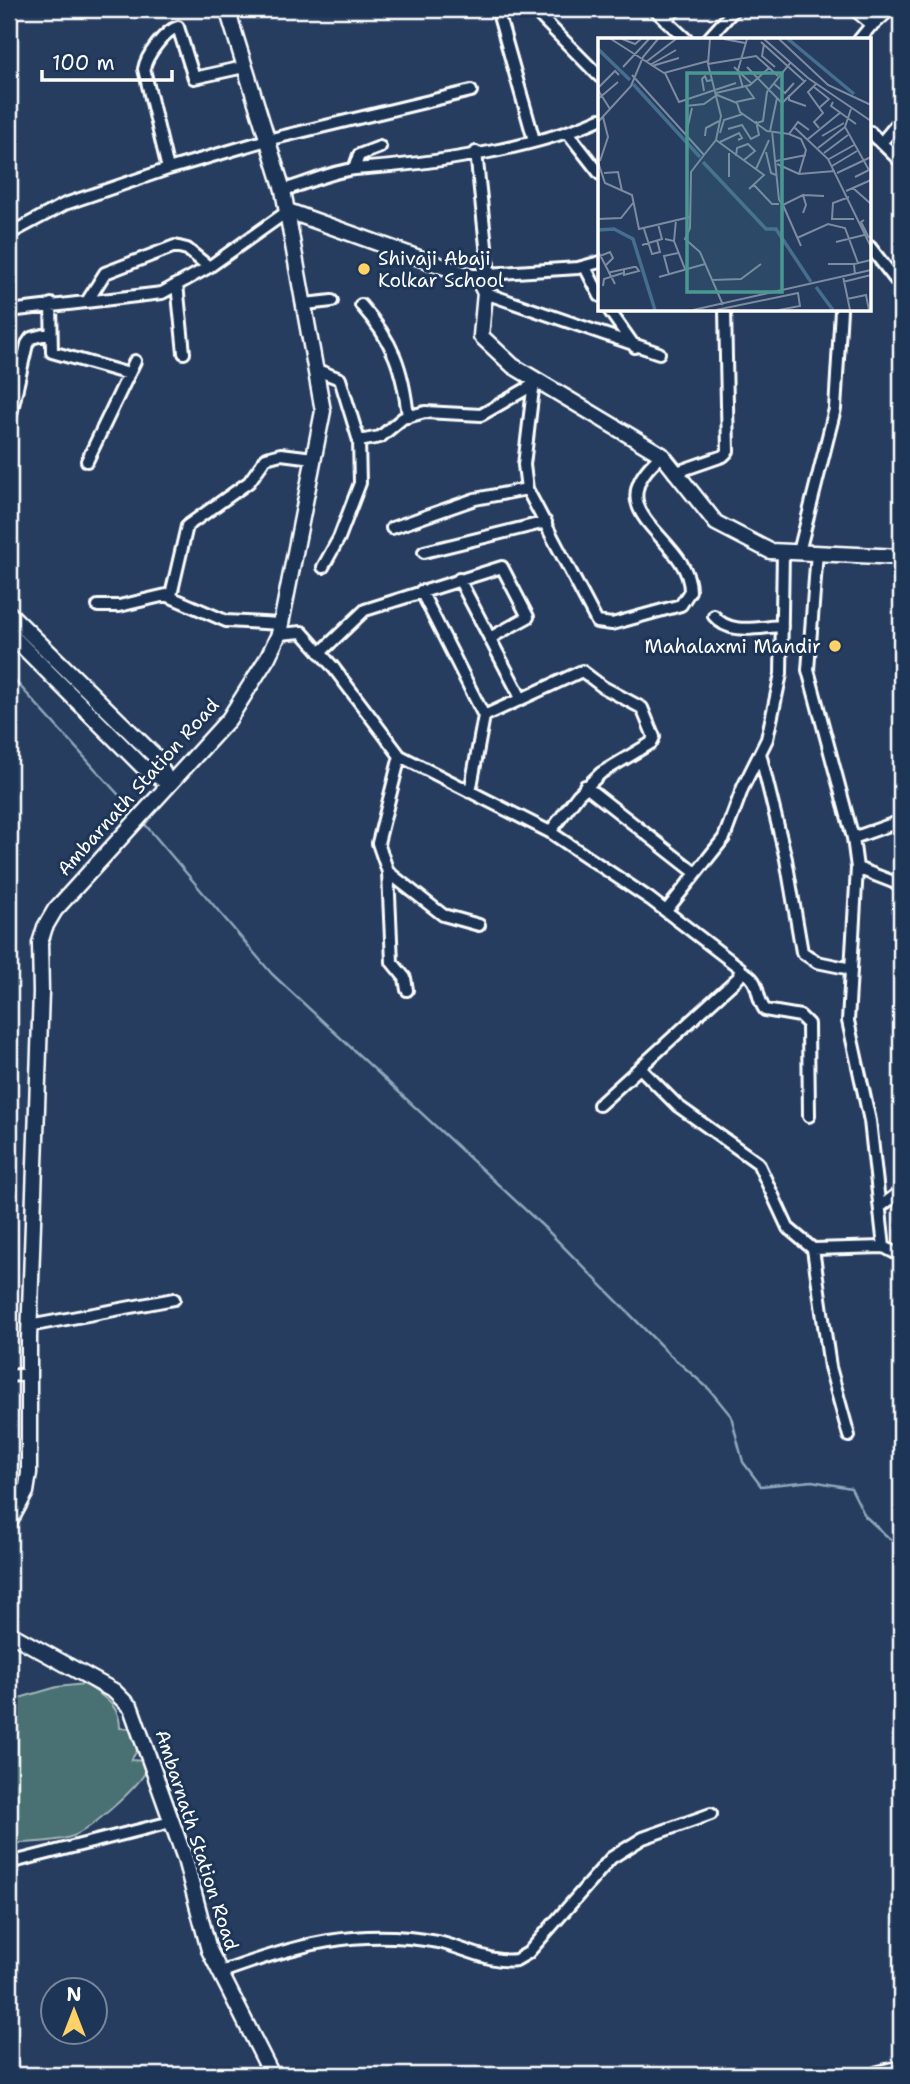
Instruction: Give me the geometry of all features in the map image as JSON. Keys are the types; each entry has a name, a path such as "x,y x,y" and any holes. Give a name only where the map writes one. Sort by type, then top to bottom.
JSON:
{"main road":[{"name":"Ambarnath Station Road","path":"9,1523 26,1492 41,992 40,943 45,927 55,911 135,824 168,783 229,719 256,681 279,629 323,411 283,190 227,9"},
{"path":"856,9 873,23 888,9"},
{"path":"288,211 478,279 485,293 481,336 534,382 662,455 716,523 770,551 901,557"},
{"path":"9,614 156,757 168,783"},
{"path":"9,633 142,766 168,783"},
{"name":"Ambarnath Station Road","path":"9,1633 114,1691 131,1708 185,1859 209,1950 272,2075"},
{"path":"877,2075 901,2069"}],"street":[{"path":"497,9 534,140"},
{"path":"533,9 598,75"},
{"path":"654,9 685,38"},
{"path":"666,20 676,9"},
{"path":"709,38 735,9"},
{"path":"861,38 873,23"},
{"path":"168,169 144,69 148,59 170,30 178,27 194,78 244,67"},
{"path":"9,234 65,204 168,169 267,140 471,90"},
{"path":"881,142 901,119"},
{"path":"283,190 354,169 374,170 443,160 568,133 598,120"},
{"path":"568,133 598,171"},
{"path":"872,134 901,162"},
{"path":"354,169 359,155 380,147"},
{"path":"476,152 489,274"},
{"path":"9,311 162,293 209,267 288,211"},
{"path":"88,300 105,273 175,246 187,249 209,267"},
{"path":"872,250 901,287"},
{"path":"471,275 585,267 598,263"},
{"path":"585,267 598,292"},
{"path":"177,284 184,354"},
{"path":"485,293 659,353"},
{"path":"305,304 332,301"},
{"path":"51,304 51,349 56,354 129,374"},
{"path":"361,305 386,336 402,373 408,416"},
{"path":"610,312 635,346"},
{"path":"674,473 723,456 728,451 725,312"},
{"path":"799,552 835,409 841,312"},
{"path":"9,423 27,344 31,338 51,333"},
{"path":"87,461 135,361"},
{"path":"317,370 340,379 359,441 360,483 339,538 323,567"},
{"path":"359,441 380,437 408,416 425,412 481,415 534,382"},
{"path":"534,382 524,464 527,489 601,625 681,605 690,591 685,569 646,521 636,495 640,476 662,455"},
{"path":"172,595 187,526 249,482 258,465 266,458 281,454 313,458"},
{"path":"392,528 475,499 527,489"},
{"path":"424,552 546,522"},
{"path":"666,911 724,838 775,710 781,674 783,551"},
{"path":"817,552 808,670 853,838 857,868 848,1021 870,1121 884,1247"},
{"path":"320,653 365,610 459,579 504,568 528,617 490,638"},
{"path":"459,579 521,698"},
{"path":"421,591 485,716 470,792"},
{"path":"98,606 119,606 172,595 226,621 302,632 400,756 550,832 666,911 737,964 741,971 750,975 758,985 765,1010 800,1016 808,1024 809,1115"},
{"path":"714,616 720,624 732,629 782,626"},
{"path":"485,716 582,671 603,687 642,708 654,733 651,743 601,773 585,786 550,832"},
{"path":"760,753 781,835 802,952 817,962 851,969"},
{"path":"400,756 379,830 380,855 388,872 392,962 405,978 407,990"},
{"path":"585,786 696,873"},
{"path":"853,838 901,821"},
{"path":"857,868 901,885"},
{"path":"388,872 443,915 480,925"},
{"path":"599,1105 739,977 741,971"},
{"path":"641,1069 678,1106 758,1163 788,1228 813,1249 884,1247 901,1256"},
{"path":"880,1207 901,1191"},
{"path":"813,1249 830,1367 849,1436"},
{"path":"29,1326 174,1298"},
{"path":"9,1376 29,1374"},
{"path":"222,1972 296,1946 332,1938 379,1937 437,1942 516,1961 528,1953 611,1858 625,1846 711,1814"},
{"path":"9,1863 171,1822"}],"green space":[{"path":"85,1684 114,1707 120,1728 132,1729 139,1748 131,1760 143,1761 145,1773 111,1809 78,1833 55,1840 9,1844 9,1701 57,1687"}],"waterway":[{"path":"9,674 136,814"},
{"path":"143,822 272,974 547,1230 669,1354 709,1389 731,1416 743,1462 761,1486 812,1481 851,1488 865,1516 901,1549"}],"place":[{"name":"Shivaji Abaji Kolkar School","path":"364,269"},
{"name":"Mahalaxmi Mandir","path":"835,646"}]}
